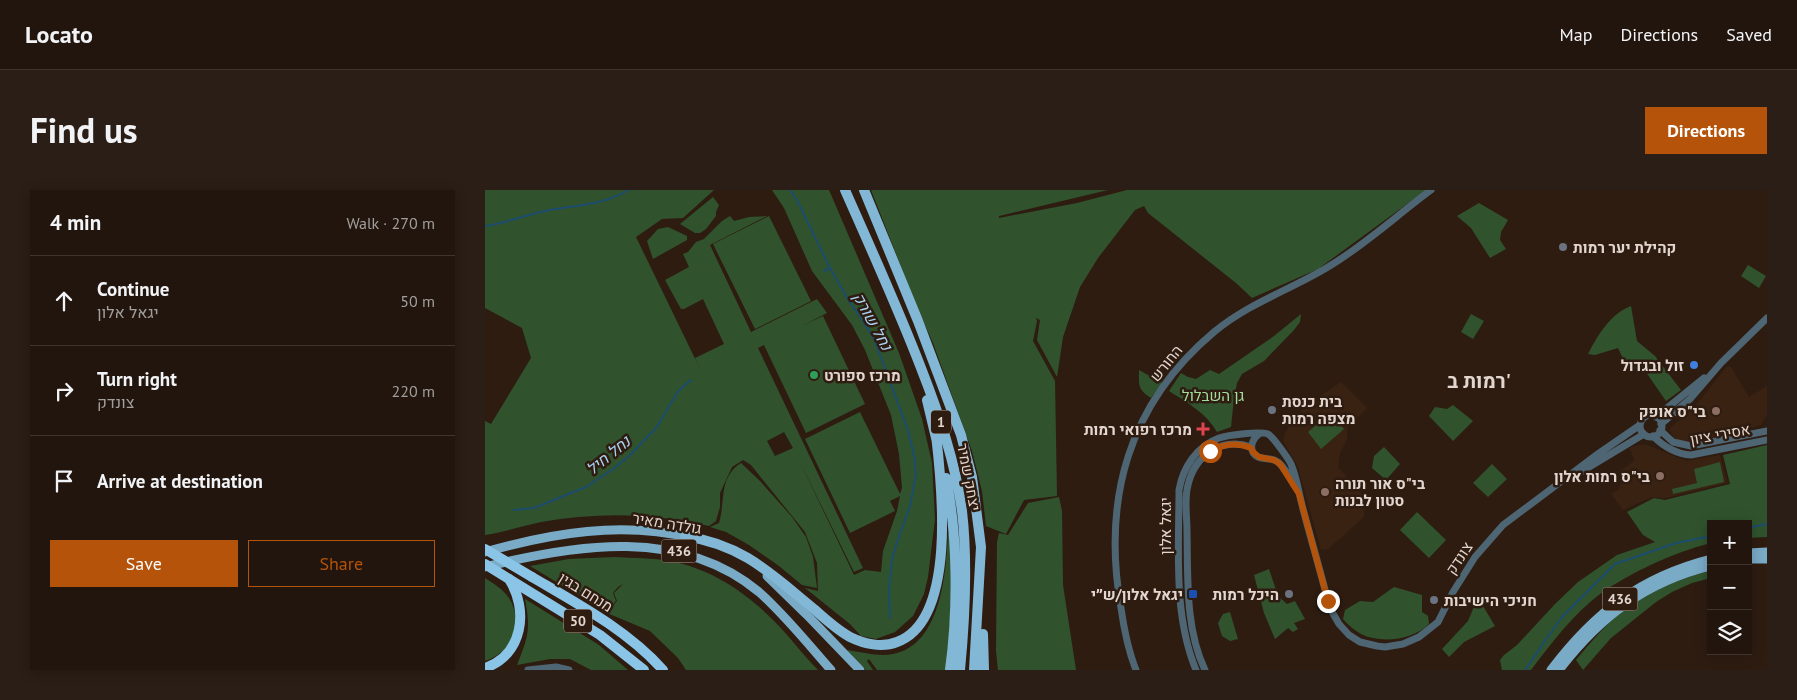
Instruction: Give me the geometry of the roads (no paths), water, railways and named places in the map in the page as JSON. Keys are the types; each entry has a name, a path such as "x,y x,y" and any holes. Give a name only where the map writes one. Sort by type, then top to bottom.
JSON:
{"highway":[{"name":"יצחק שמיר","path":"845,190 893,300 941,420 957,483 962,512 965,554 965,596 959,670"},
{"name":"יצחק שמיר","path":"864,190 918,321 961,435 972,476 981,547 974,670"},
{"path":"893,300 936,435 951,506 954,562 954,639 950,670"},
{"path":"685,536 716,542 745,555 849,636 872,645 900,642 916,631 923,620 933,599 941,557 942,514 936,435"},
{"path":"981,547 984,670"},
{"name":"מנחם בגין","path":"485,550 601,618 650,656 663,670"},
{"name":"מנחם בגין","path":"485,566 600,635 644,670"},
{"path":"485,668 507,654 518,635 520,626 519,602 509,579"}],"main road":[{"name":"גולדה מאיר","path":"485,550 536,539 602,530 631,530 685,536 710,544 755,567 785,593 860,670"},
{"name":"גולדה מאיר","path":"485,566 538,555 605,547 650,547 697,556 733,573 759,592 831,670"},
{"path":"1752,553 1767,552"},
{"path":"1752,559 1767,559"},
{"name":"436","path":"1551,670 1593,621 1617,601 1666,573 1707,560"},
{"name":"436","path":"1559,670 1598,626 1627,602 1664,582 1707,567"}],"street":[{"name":"החורש","path":"1136,670 1127,640 1119,598 1115,561 1117,502 1125,465 1133,441 1170,376 1185,359 1228,321 1265,298 1310,277 1344,257 1431,190"},
{"path":"1721,363 1690,399 1669,416 1653,436 1644,434 1641,431 1641,424 1645,417 1656,417 1721,363 1767,318"},
{"path":"1669,416 1665,430 1673,442"},
{"path":"1656,417 1661,427"},
{"name":"צונדק","path":"1275,443 1291,465 1328,601 1335,618 1343,629 1354,638 1368,644 1385,647 1411,641 1433,627 1443,614 1453,592 1475,556 1510,519 1641,424"},
{"name":"אסירי ציון","path":"1661,427 1673,442 1691,446 1767,432"},
{"path":"1259,434 1270,435 1275,443 1275,450 1267,457 1256,455 1251,448 1254,438 1259,434"},
{"name":"יגאל אלון","path":"1196,670 1189,651 1181,608 1180,482 1191,461 1206,444 1227,436 1259,434"},
{"name":"צונדק","path":"1546,493 1644,434"},
{"name":"אסירי ציון","path":"1653,436 1669,449 1691,455 1767,440"},
{"name":"יגאל אלון","path":"1205,670 1197,649 1189,607 1187,564 1188,484 1197,465 1210,451 1234,443 1251,448"},
{"name":"צונדק","path":"1267,457 1277,461 1284,468 1299,494"},
{"path":"528,670 556,667 569,670"}],"waterway":[{"path":"485,226 542,212 600,202 629,190"},
{"name":"נחל שורק","path":"790,190 797,200 830,268 874,339 908,430 914,455 916,475 910,506 892,560 889,587 890,618"},
{"name":"נחל שורק","path":"824,271 830,268"},
{"name":"נחל חיל","path":"514,510 534,508 586,487 613,469 629,456 656,428 679,390 691,380"},
{"path":"1752,527 1767,524"},
{"path":"1525,670 1561,618 1615,564 1676,543 1707,537"}],"place":[{"name":"קהילת יער רמות","path":"1563,247"},
{"name":"זול ובגדול","path":"1694,365"},
{"name":"מרכז ספורט","path":"814,375"},
{"name":"בית כנסת מצפה רמות","path":"1272,410"},
{"name":"בי\"ס אופק","path":"1716,411"},
{"name":"מרכז רפואי רמות","path":"1203,429"},
{"name":"בי\"ס רמות אלון","path":"1660,476"},
{"name":"בי\"ס אור תורה סטון לבנות","path":"1325,492"},
{"name":"יגאל אלון/ש״י","path":"1193,594"},
{"name":"היכל רמות","path":"1289,594"},
{"name":"חניכי הישיבות","path":"1434,600"}],"district":[{"name":"רמות ב'","path":"1479,381"}],"park label":[{"name":"גן השבלול","path":"1213,395"}]}
